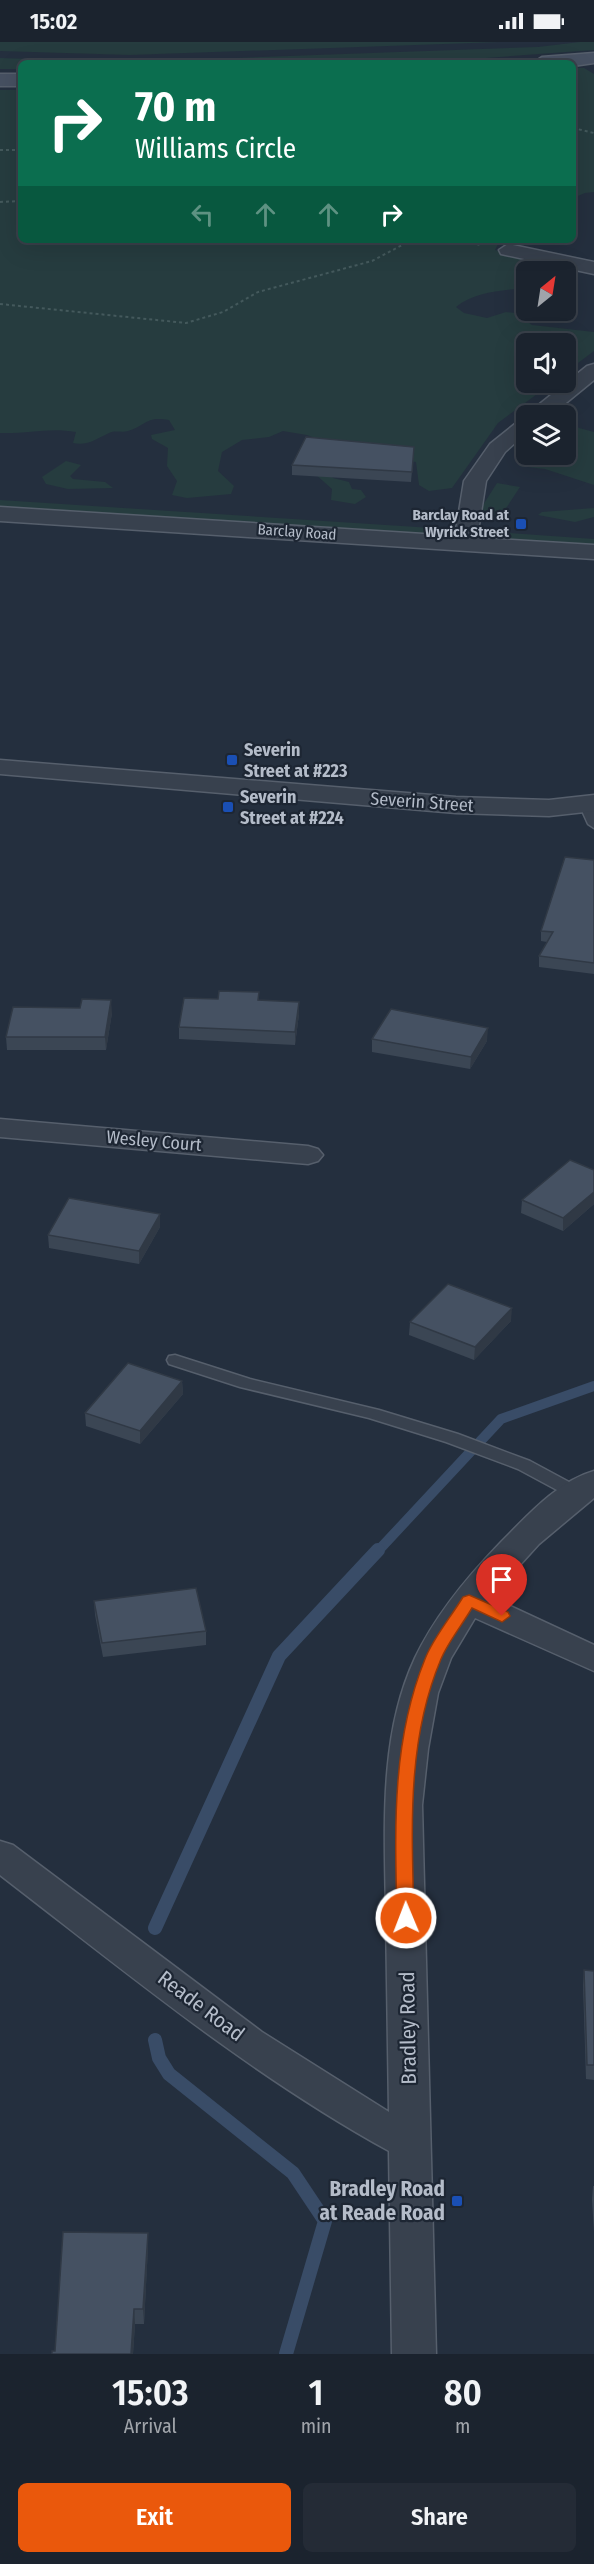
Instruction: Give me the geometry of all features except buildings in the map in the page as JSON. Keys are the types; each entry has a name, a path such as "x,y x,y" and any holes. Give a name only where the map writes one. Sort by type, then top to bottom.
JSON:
{"main road":[{"path":"573,60 594,58"},
{"path":"0,80 18,80"}],"street":[{"path":"508,250 594,268"},
{"path":"550,405 594,370"},
{"path":"467,535 475,481 497,448 516,432"},
{"name":"Barclay Road","path":"0,497 467,535 594,552"},
{"name":"Barclay Road","path":"0,514 467,535 594,535"},
{"name":"Severin Street","path":"0,767 456,806 591,810"},
{"name":"Wesley Court","path":"0,1128 308,1155"},
{"name":"Bradley Road","path":"414,2354 403,1805 408,1748 419,1699 433,1658 469,1600 519,1544 585,1487"},
{"path":"469,1600 594,1659"},
{"name":"Reade Road","path":"0,1855 248,2043 365,2118 411,2144"}],"lane":[{"path":"175,1360 256,1386 374,1414 452,1438 585,1487"}],"path":[{"path":"576,130 594,133"},
{"path":"0,150 18,150"},
{"path":"0,202 18,201"},
{"path":"0,304 186,322 223,312 258,292 372,261 406,243"}],"green space":[{"path":"0,42 500,42 130,55 0,51"},
{"path":"594,42 594,50 458,60 180,60 538,47"},
{"path":"0,58 62,60 18,60 18,69 0,69"},
{"path":"576,68 584,68 594,74 594,192 576,197"},
{"path":"0,90 18,90 18,243 501,243 495,250 534,261 516,261 516,289 479,295 456,307 464,313 487,318 506,312 515,313 516,321 526,321 532,325 594,332 594,351 576,364 576,333 516,333 516,393 538,393 522,405 516,405 516,410 498,423 452,488 429,491 419,485 416,462 361,456 331,474 333,478 349,482 352,489 361,490 366,497 355,504 331,500 332,489 314,473 335,446 307,435 283,431 269,437 242,440 222,452 218,471 234,486 231,494 187,498 172,495 177,481 167,466 168,448 152,439 151,435 175,430 169,420 150,420 134,429 111,432 83,444 73,443 76,432 47,430 0,433"},
{"path":"576,426 594,432 594,485 545,469 519,466 576,465"},
{"path":"66,461 81,465 70,476 73,479 105,482 113,488 68,489 46,484 42,477"},
{"path":"497,483 520,487 501,516 478,513"},
{"path":"0,500 448,529 455,532 446,537 0,509"},
{"path":"594,508 594,517 575,522 538,515 542,512"},
{"path":"509,533 594,539 594,548 501,538 501,535"}],"waterway":[{"path":"377,1552 501,1419 594,1386"},
{"path":"155,1928 279,1656 378,1550"},
{"path":"155,2040 159,2058 169,2074 293,2173 325,2221 286,2354"}],"place":[{"name":"Barclay Road at Wyrick Street","path":"521,524"},
{"name":"Severin Street at #223","path":"232,760"},
{"name":"Severin Street at #224","path":"228,807"},
{"name":"Bradley Road at Reade Road","path":"457,2201"}],"route":[{"path":"406,1918 403,1805 408,1748 419,1699 433,1658 469,1600 502,1616"}]}
